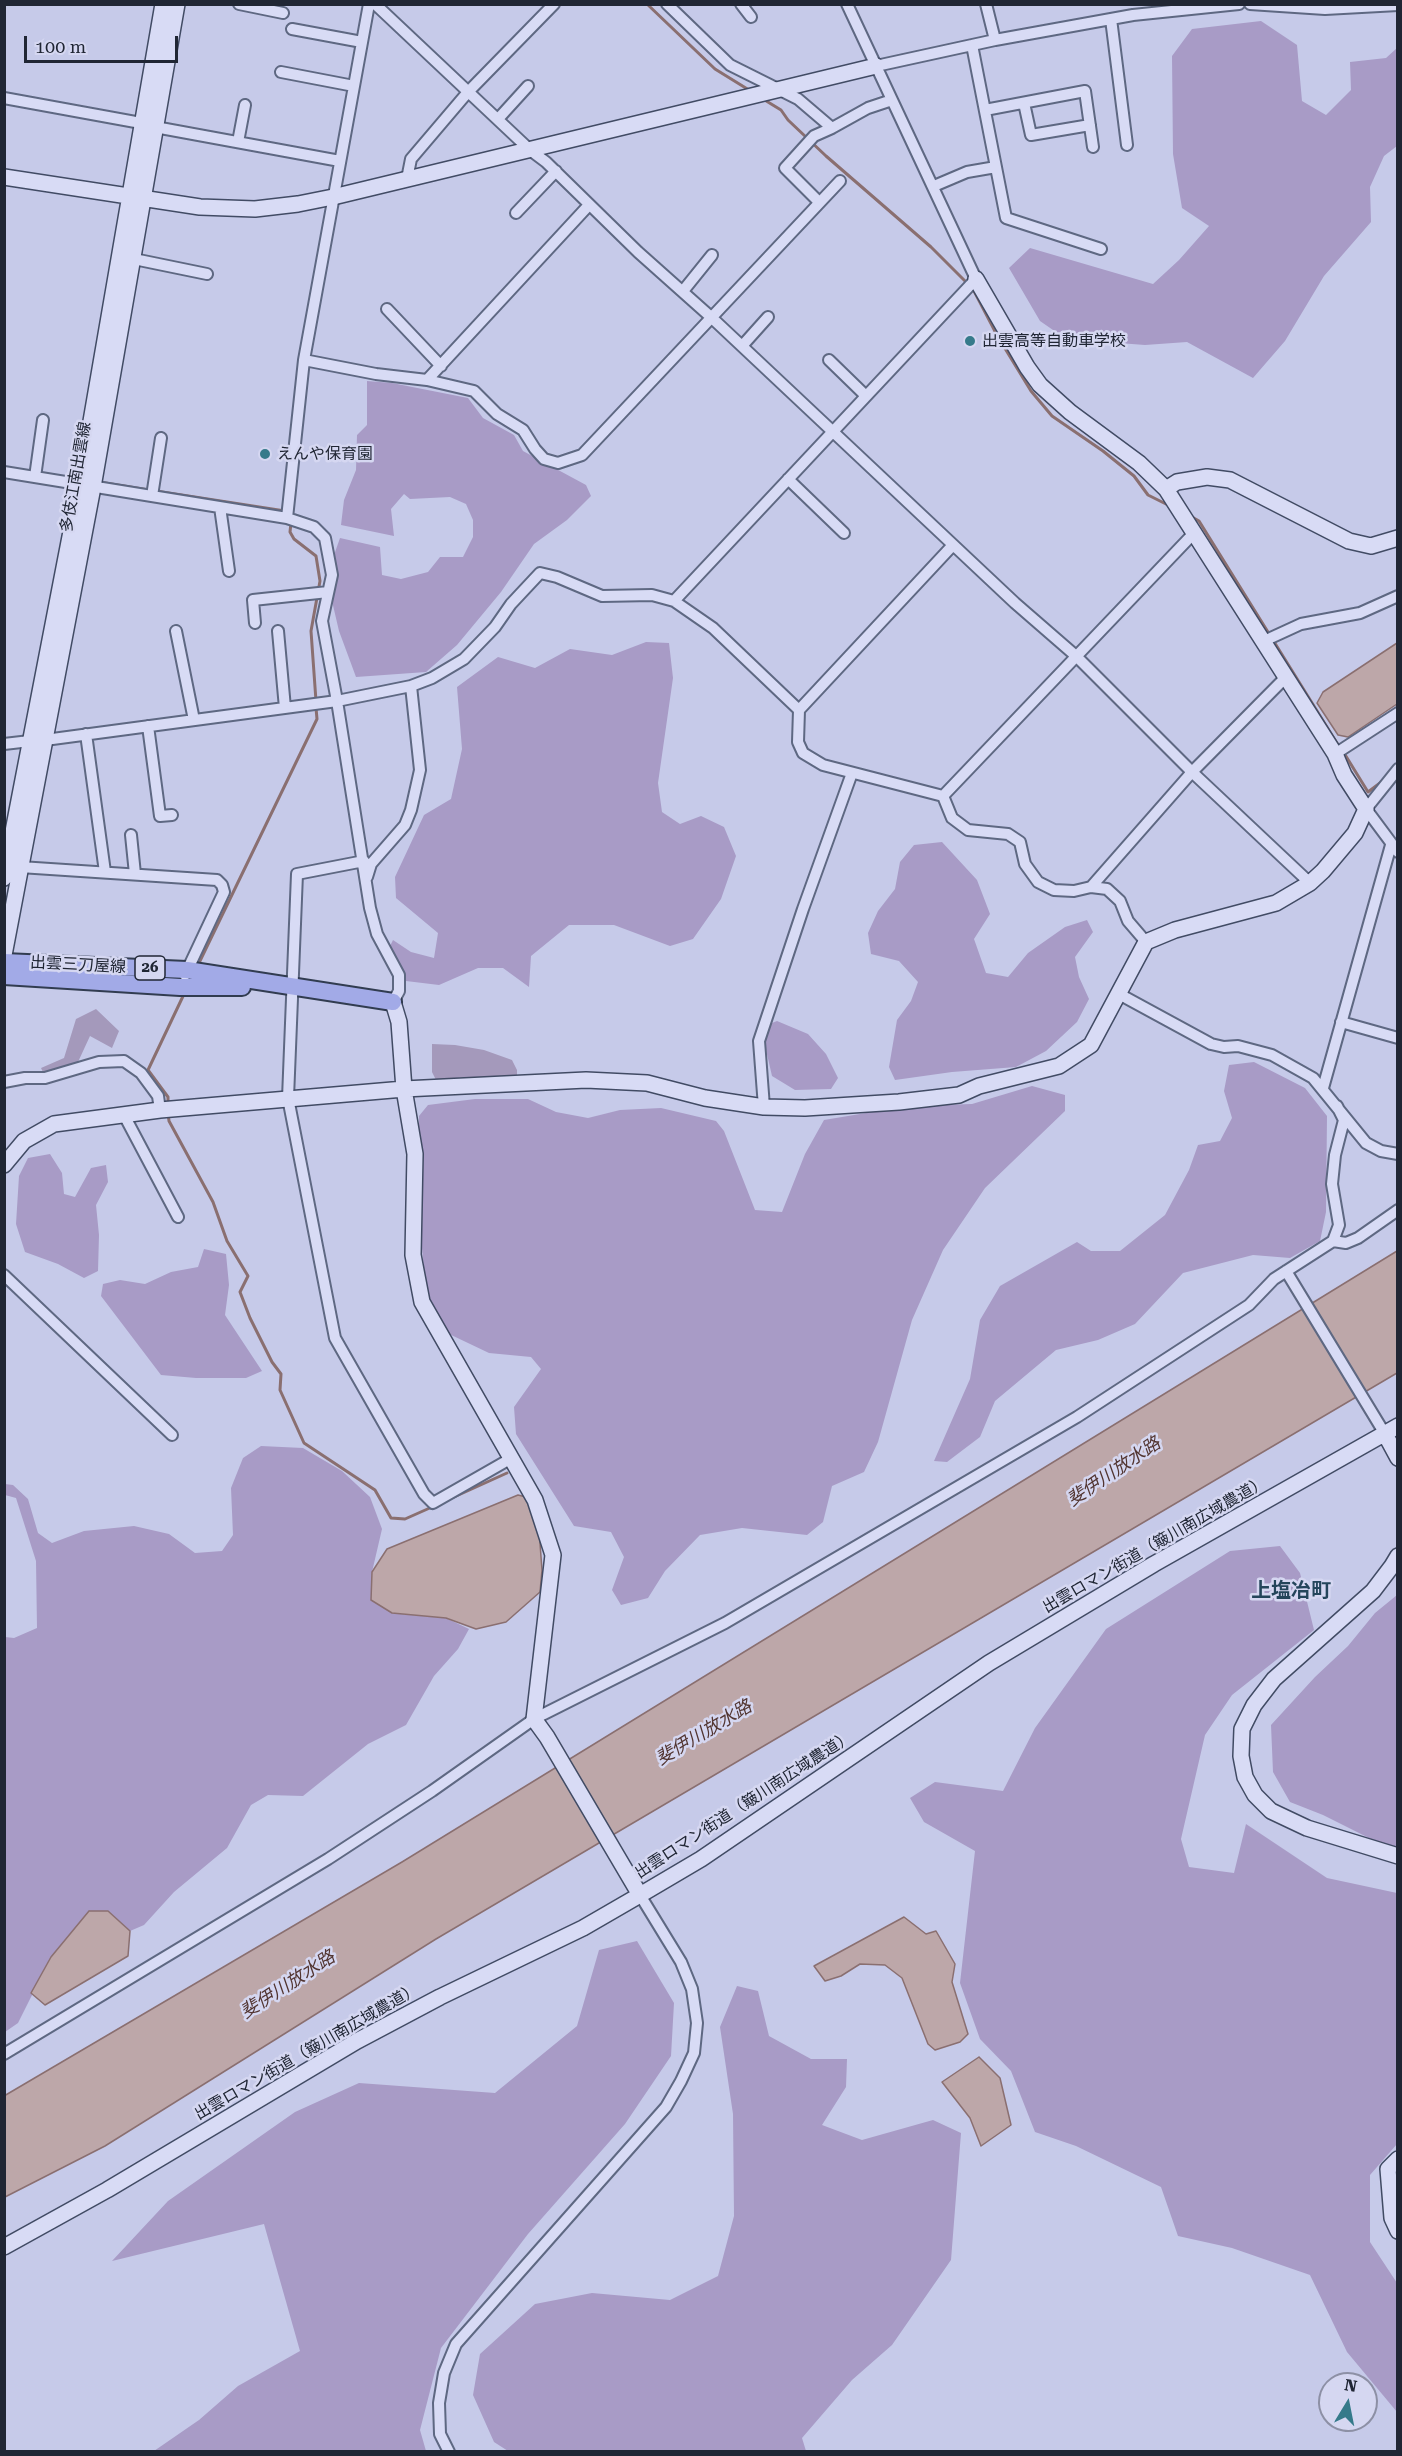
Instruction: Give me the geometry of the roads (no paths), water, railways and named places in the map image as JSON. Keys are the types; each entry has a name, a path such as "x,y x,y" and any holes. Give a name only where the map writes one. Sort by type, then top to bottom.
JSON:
{"main road":[{"name":"出雲三刀屋線","path":"4,962 187,970 393,1002"},
{"name":"出雲三刀屋線","path":"4,976 180,987 294,987"}],"street":[{"name":"多伎江南出雲線","path":"86,486 148,125 163,4"},
{"name":"多伎江南出雲線","path":"148,125 177,4"},
{"path":"239,4 283,13"},
{"path":"287,518 304,360 369,4"},
{"path":"375,4 953,545 1076,656 1192,772 1310,883"},
{"path":"407,179 411,159 468,92 554,4"},
{"path":"667,4 730,64 798,99 832,128"},
{"path":"741,4 751,17"},
{"path":"848,4 976,279 1026,367 1040,385 1070,412 1139,463 1166,489 1335,754 1344,775 1394,849 1323,1088"},
{"path":"986,4 995,40"},
{"path":"4,177 200,207 255,209 333,197 876,66 995,40 1174,8 1239,4"},
{"path":"1250,4 1325,9 1398,4"},
{"path":"1111,19 1127,145"},
{"path":"292,29 362,42"},
{"path":"972,45 1006,218 1101,249"},
{"path":"281,72 354,86"},
{"path":"498,120 528,86"},
{"path":"985,110 1085,91 1093,147"},
{"path":"4,98 340,161"},
{"path":"819,202 785,168 814,136 868,108 892,100"},
{"path":"1024,102 1031,135 1090,125"},
{"path":"238,142 245,105"},
{"path":"934,186 967,172 996,167"},
{"path":"516,213 556,171"},
{"path":"304,360 376,374 427,380 474,391 497,414 524,430 544,459 558,463 582,454 840,181"},
{"name":"多伎江南出雲線","path":"4,878 37,740 86,486 134,260 136,196"},
{"path":"427,380 589,206"},
{"path":"683,291 712,255"},
{"path":"134,260 207,274"},
{"path":"674,601 976,279"},
{"path":"387,309 441,366"},
{"path":"742,346 768,317"},
{"path":"829,360 866,396"},
{"path":"34,477 43,420"},
{"path":"152,496 161,438"},
{"path":"4,472 287,518 314,527 325,538 332,575 322,621 338,701 370,908 377,934 399,975 399,990 393,1002 399,1022 404,1089 415,1154 413,1255 422,1302 535,1500 553,1555 534,1719 547,1737 681,1962 692,1989 697,2023 694,2053 666,2107 456,2344 444,2373 439,2403 440,2434 449,2451"},
{"path":"1166,489 1178,482 1207,477 1230,480 1349,541 1371,546 1398,538"},
{"path":"788,479 844,533"},
{"path":"220,507 229,571"},
{"path":"944,796 1194,533"},
{"path":"944,796 822,765 803,753 798,742 799,710 953,545"},
{"path":"4,744 338,701 411,686 432,678 464,659 495,627 511,604 540,573 556,577 602,596 652,595 674,601 713,628 799,710"},
{"path":"255,623 253,600 328,592"},
{"path":"1264,641 1301,624 1360,613 1398,596"},
{"path":"176,631 194,720"},
{"path":"278,631 285,708"},
{"path":"1091,887 1192,772 1286,676"},
{"path":"367,879 371,864 405,825 411,810 420,770 411,686"},
{"path":"1335,754 1398,713"},
{"path":"148,726 159,816 172,814"},
{"path":"86,734 105,872"},
{"name":"多伎江南出雲線","path":"4,955 20,867 37,740"},
{"path":"4,1165 24,1142 54,1124 160,1110 404,1089 586,1080 647,1083 705,1098 764,1107 805,1108 899,1102 959,1095 979,1086 1059,1066 1091,1045 1146,942 1175,930 1276,903 1310,883 1323,872 1355,832 1366,809 1398,769"},
{"path":"764,1107 759,1041 852,773"},
{"path":"944,796 952,818 968,830 1008,834 1020,842 1025,864 1038,882 1054,890 1074,891 1091,887 1107,889 1120,901 1128,921 1146,942"},
{"path":"131,836 135,874"},
{"path":"364,861 297,874 288,1098 335,1338 424,1494 433,1503 510,1459"},
{"path":"20,867 216,880 222,885 224,892 180,987"},
{"path":"1119,994 1211,1044 1224,1047 1238,1046 1272,1055 1313,1078 1366,1143 1381,1152 1398,1154"},
{"path":"1341,1022 1398,1038"},
{"path":"4,1082 25,1078 45,1078 99,1062 124,1061 141,1073 158,1096 160,1110"},
{"path":"4,2054 328,1859 432,1791 534,1719 725,1623 1077,1417 1249,1305 1274,1279 1333,1241 1340,1225 1332,1184 1344,1120 1337,1106"},
{"path":"124,1115 178,1217"},
{"path":"1333,1241 1346,1243 1358,1238 1398,1210"},
{"path":"1286,1271 1374,1416 1391,1430 1398,1458"},
{"path":"4,1275 172,1435"},
{"name":"出雲ロマン街道（簸川南広域農道）","path":"4,2247 107,2190 357,2041 440,1997 583,1928 640,1895 702,1858 989,1663 1154,1564 1391,1430"},
{"path":"1398,1556 1373,1591 1274,1679 1254,1705 1242,1729 1241,1756 1245,1777 1255,1795 1271,1811 1307,1828 1398,1856"},
{"path":"1398,2159 1388,2169 1392,2218 1398,2230"}],"water":[{"path":"1397,643 1397,704 1348,737 1338,735 1317,703 1323,692"},
{"name":"斐伊川放水路","path":"1397,1251 1397,1373 436,1939 105,2146 5,2197 4,2096 402,1862"},
{"path":"518,1495 526,1497 539,1530 542,1570 540,1592 506,1622 476,1629 446,1618 392,1613 371,1600 372,1572 387,1549"},
{"path":"89,1911 108,1911 130,1931 128,1956 45,2005 31,1993 51,1957"},
{"path":"904,1917 926,1934 936,1931 955,1964 952,1982 968,2034 960,2042 935,2050 928,2044 902,1978 885,1965 860,1964 841,1976 825,1981 814,1966"},
{"path":"979,2057 1000,2078 1011,2125 981,2146 970,2118 942,2082"}],"waterway":[{"path":"647,4 715,69 749,90"},
{"path":"763,99 781,110 788,120 826,156 931,247 969,285"},
{"path":"973,289 998,337 1031,391 1052,416 1103,451 1134,476 1148,495 1170,506"},
{"path":"99,482 149,490"},
{"path":"156,491 285,511"},
{"path":"1192,517 1199,521 1340,748"},
{"path":"291,523 290,532 294,539 316,556 320,581 311,631 316,701"},
{"path":"198,965 317,719 316,708"},
{"path":"1344,753 1368,792 1384,780"},
{"path":"168,1104 168,1097 148,1070 185,992"},
{"path":"168,1113 169,1121 213,1202 227,1241 248,1276 240,1292 250,1318 272,1362 281,1374 280,1390 304,1443 375,1490 391,1518 405,1519 432,1507"},
{"path":"454,1497 507,1473"}],"place":[{"name":"出雲高等自動車学校","path":"970,341"},
{"name":"えんや保育園","path":"265,454"}],"district":[{"name":"上塩冶町","path":"1291,1591"}]}
